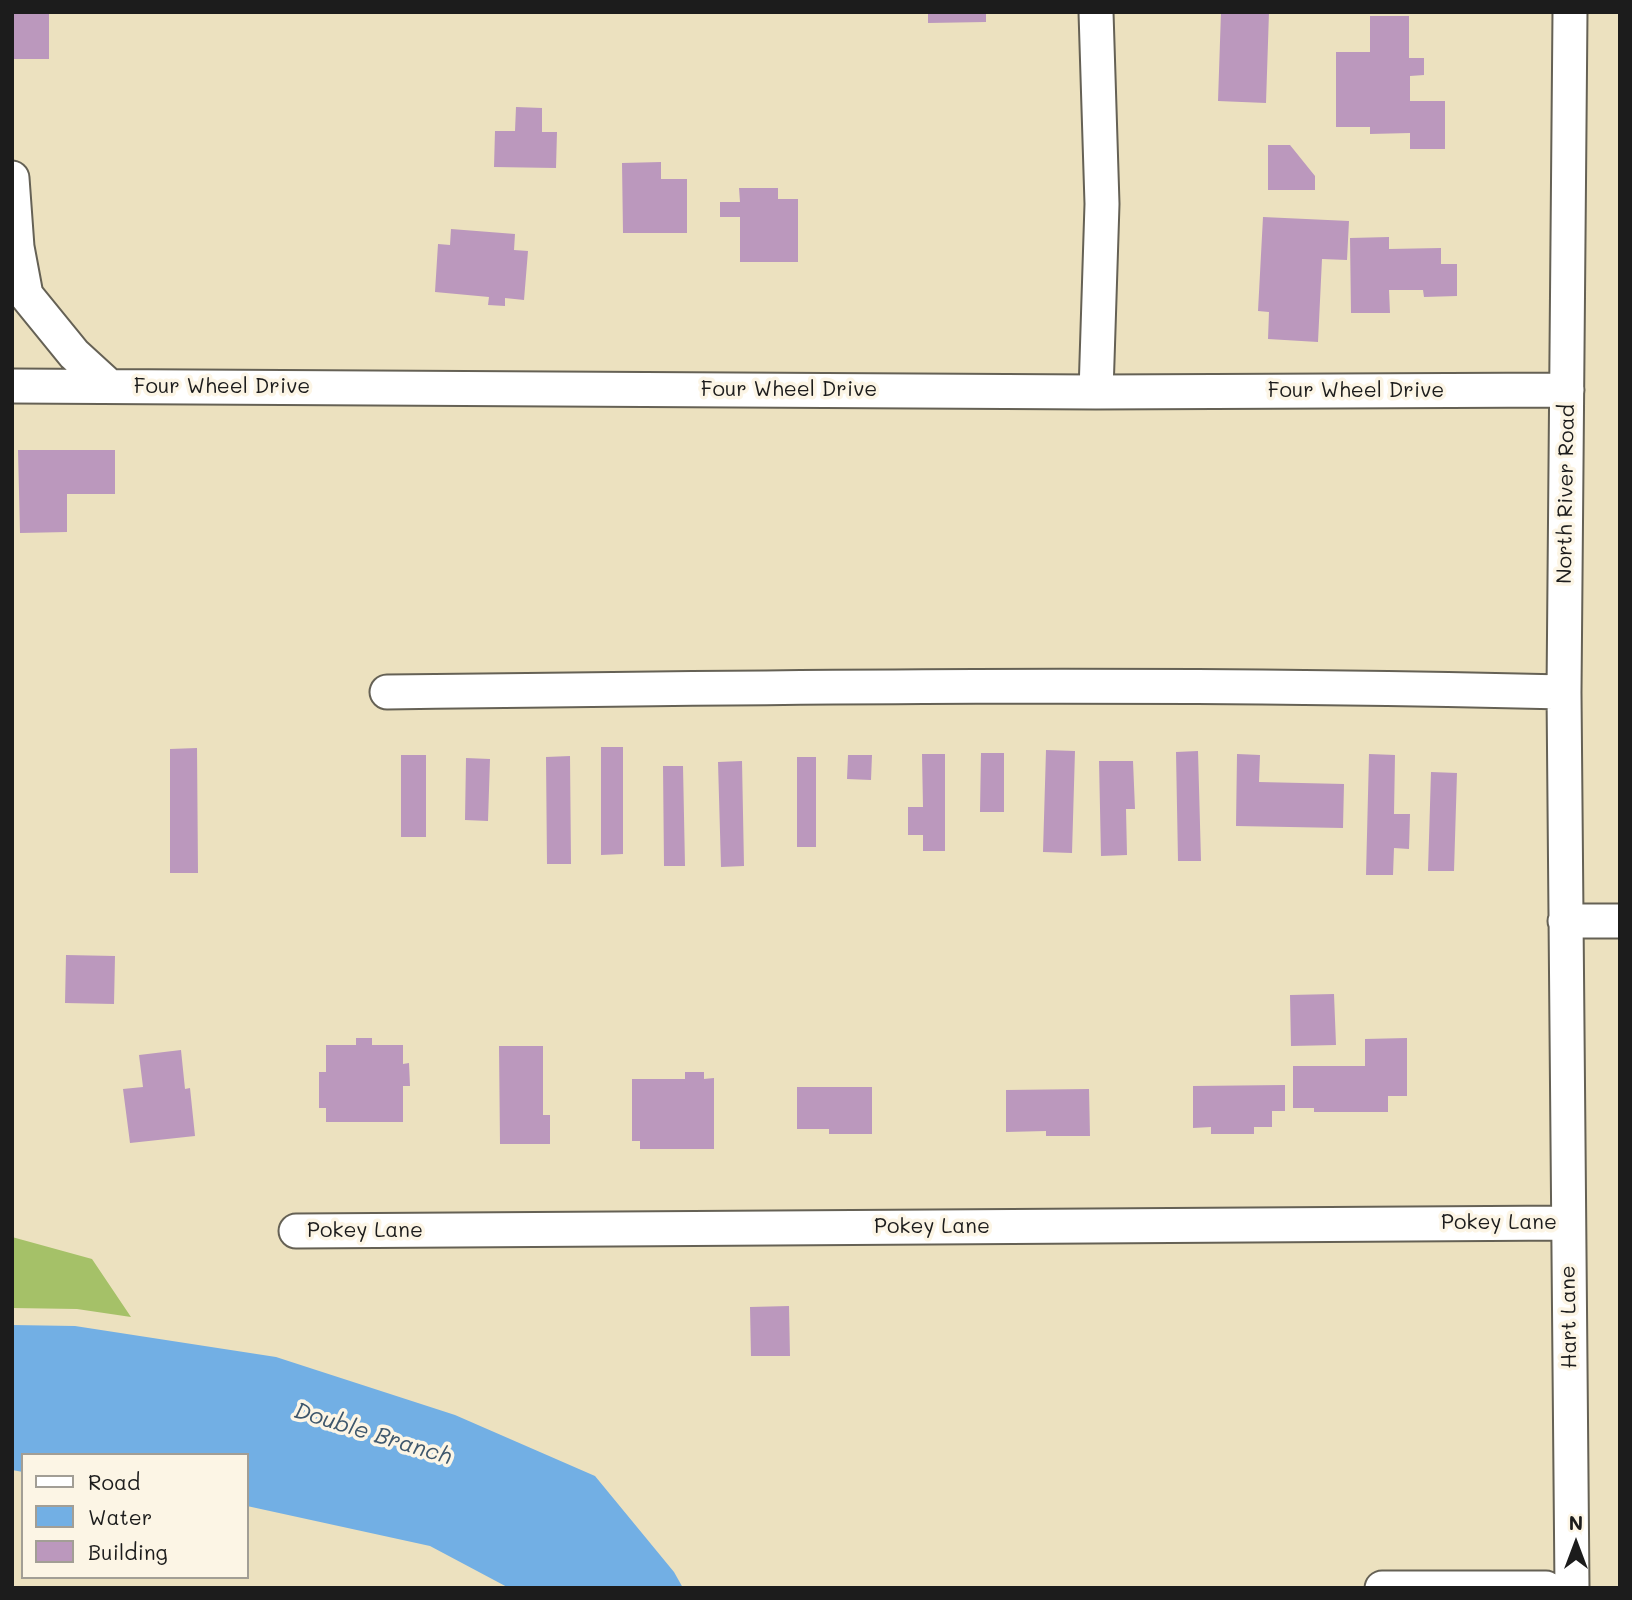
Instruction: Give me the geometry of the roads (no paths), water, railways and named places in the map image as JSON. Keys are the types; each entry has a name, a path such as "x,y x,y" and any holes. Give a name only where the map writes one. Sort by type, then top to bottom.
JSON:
{"street":[{"path":"1096,12 1102,204 1096,392"},
{"name":"North River Road","path":"1565,921 1563,692 1570,12"},
{"path":"12,177 17,247 26,295 74,354 109,386"},
{"name":"Four Wheel Drive","path":"12,386 1096,392 1567,390"},
{"path":"387,692 952,686 1400,688 1563,692"},
{"path":"1565,921 1620,921"},
{"name":"Hart Lane","path":"1565,921 1572,1588"},
{"name":"Pokey Lane","path":"296,1231 1568,1223"},
{"path":"1382,1588 1546,1588"}],"water":[{"name":"Double Branch","path":"12,1325 75,1326 276,1357 455,1415 595,1476 674,1572 683,1588 509,1588 430,1546 248,1506 248,1453 21,1453 21,1472 12,1470"}]}
